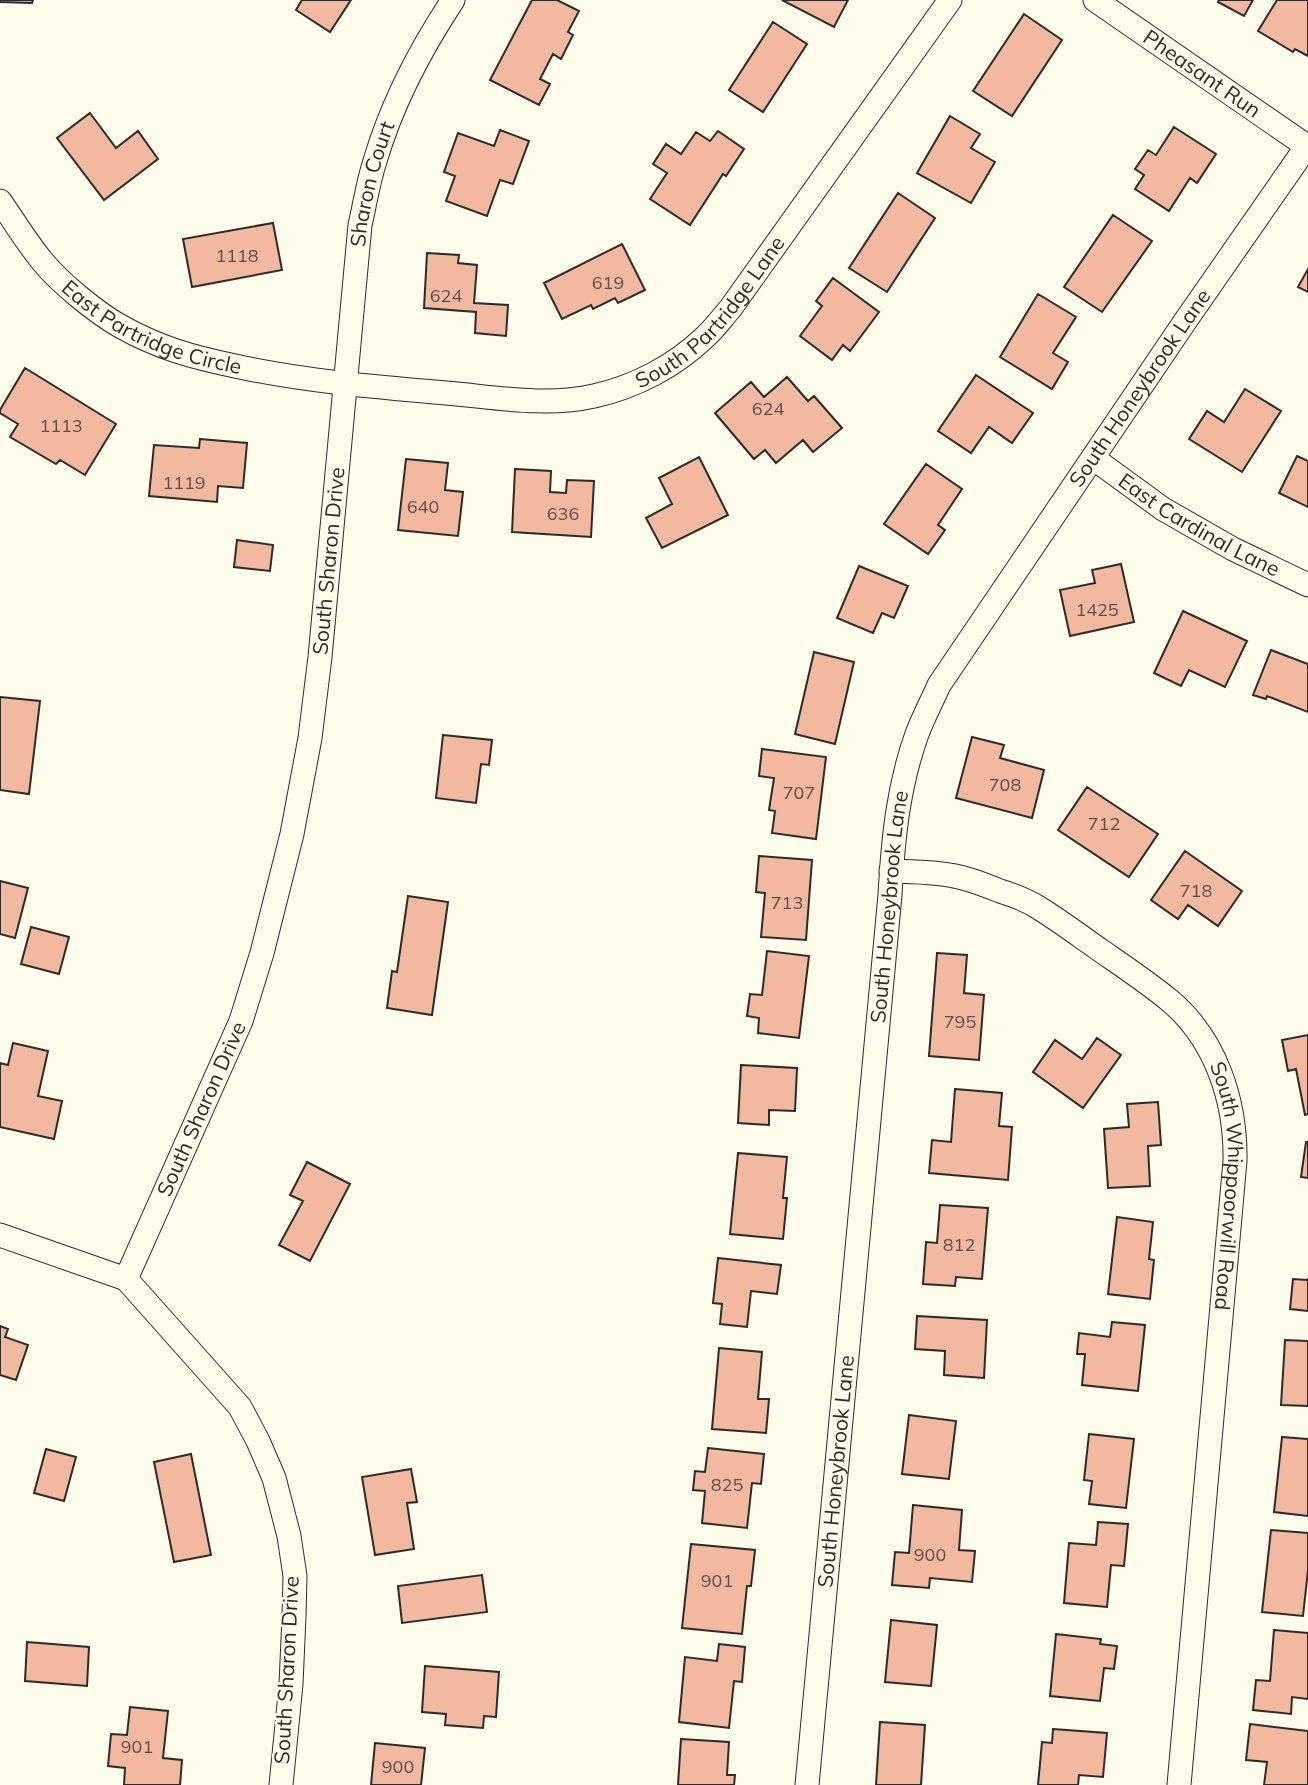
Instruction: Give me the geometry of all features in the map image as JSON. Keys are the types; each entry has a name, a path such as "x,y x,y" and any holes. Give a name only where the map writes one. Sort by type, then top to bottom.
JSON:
{"street":[{"name":"Sharon Court","path":"345,384 360,225 374,164 397,98 453,0"},
{"name":"South Partridge Lane","path":"345,384 562,401 622,388 651,376 677,360 705,337 730,309 950,0"},
{"name":"Pheasant Run","path":"1096,0 1308,146"},
{"name":"South Honeybrook Lane","path":"807,1785 895,823 904,777 917,733 939,685 1308,146"},
{"name":"East Partridge Circle","path":"0,201 43,263 91,306 118,325 187,356 265,372 345,384"},
{"name":"South Sharon Drive","path":"281,1785 291,1684 295,1590 289,1536 274,1478 240,1407 126,1279 241,1021 262,953 292,834 310,738 321,654 345,384"},
{"name":"East Cardinal Lane","path":"1093,458 1163,509 1233,549 1308,585"},
{"name":"South Whippoorwill Road","path":"891,871 929,872 968,879 1021,898 1039,908 1171,1001 1209,1048 1225,1084 1232,1111 1235,1161 1178,1785"},
{"path":"0,1235 126,1279"}],"building":[{"path":"0,0 33,0 32,3"},
{"path":"302,0 351,0 330,32 296,10"},
{"path":"532,0 557,0 579,11 568,32 573,35 561,59 553,54 540,79 550,84 539,105 490,80"},
{"path":"782,0 848,0 834,27"},
{"path":"1253,0 1244,16 1218,2"},
{"path":"1277,0 1308,0 1308,56 1295,49 1293,52 1258,31"},
{"path":"1024,14 1062,40 1012,116 973,91"},
{"path":"773,22 807,44 763,112 729,90"},
{"path":"90,113 116,148 138,131 158,159 104,200 57,138"},
{"path":"950,116 980,134 971,148 995,162 971,203 917,173"},
{"path":"1174,127 1216,154 1197,183 1190,178 1169,211 1135,189 1144,175 1135,169 1148,150 1156,155"},
{"path":"500,130 529,141 513,184 500,180 487,216 446,201 455,176 444,172 458,133 494,146"},
{"path":"718,131 744,149 726,176 723,174 690,225 650,199 667,173 653,164 666,144 681,154 696,132 710,141"},
{"path":"898,193 935,218 887,292 849,268"},
{"path":"1113,215 1152,241 1102,312 1064,287"},
{"path":"273,223 282,270 192,287 183,239"},
{"path":"622,244 645,290 618,303 615,298 593,309 591,305 562,319 544,283"},
{"path":"427,253 459,255 458,263 477,265 474,303 508,305 506,336 475,333 476,312 424,308"},
{"path":"1308,269 1308,292 1298,287"},
{"path":"833,278 879,312 850,351 843,345 832,360 800,336 822,306 816,301"},
{"path":"1038,294 1076,317 1053,353 1068,362 1052,389 1000,357"},
{"path":"25,368 116,424 85,475 60,460 56,464 10,437 18,424 0,413 0,410"},
{"path":"976,375 1033,413 1012,443 989,427 971,453 938,431"},
{"path":"787,377 808,401 814,396 842,428 813,452 803,440 776,463 765,450 754,459 715,413 751,382 764,397"},
{"path":"1245,389 1281,411 1242,472 1189,439 1207,411 1224,422"},
{"path":"200,439 247,443 243,488 218,486 217,502 149,496 154,445 199,448"},
{"path":"1297,456 1308,461 1308,507 1279,493"},
{"path":"699,457 728,515 662,548 646,518 672,504 659,478"},
{"path":"406,459 448,463 445,490 463,492 458,536 398,530"},
{"path":"926,464 962,489 938,525 945,530 928,554 884,524"},
{"path":"515,469 551,471 550,492 566,493 567,480 594,481 591,537 512,532"},
{"path":"237,540 273,545 270,571 234,567"},
{"path":"1121,564 1134,622 1070,636 1060,590 1095,583 1092,570"},
{"path":"859,566 908,586 894,618 882,613 873,633 837,618"},
{"path":"1183,611 1247,641 1225,687 1189,670 1181,686 1154,673"},
{"path":"1271,650 1308,664 1308,712 1267,696 1266,699 1253,695"},
{"path":"814,652 854,662 835,744 795,734"},
{"path":"0,697 40,701 29,794 0,790"},
{"path":"443,735 492,740 489,765 481,764 476,803 436,798"},
{"path":"972,737 1004,745 1000,758 1044,770 1032,818 956,798"},
{"path":"762,749 826,757 816,839 772,833 775,811 769,810 774,778 759,776"},
{"path":"1087,787 1158,834 1129,877 1058,830"},
{"path":"1185,851 1242,891 1218,926 1188,905 1178,919 1151,900"},
{"path":"759,856 812,860 806,940 761,937 765,893 756,892"},
{"path":"0,881 28,888 15,938 0,934"},
{"path":"408,896 448,902 432,1015 387,1008 392,971 397,972"},
{"path":"31,927 69,937 59,974 21,964"},
{"path":"767,951 809,956 799,1038 758,1033 759,1018 747,1016 750,994 762,995"},
{"path":"937,953 967,955 964,993 984,995 979,1060 929,1056"},
{"path":"1308,1035 1308,1114 1305,1115 1296,1069 1288,1071 1282,1040"},
{"path":"1097,1038 1121,1055 1083,1108 1033,1072 1055,1040 1082,1059"},
{"path":"13,1043 48,1051 38,1096 62,1101 54,1139 0,1127 0,1063 8,1065"},
{"path":"741,1065 797,1068 795,1111 769,1110 769,1125 738,1123"},
{"path":"955,1089 1002,1093 999,1126 1012,1127 1008,1180 929,1173 932,1140 951,1142"},
{"path":"1158,1102 1161,1145 1148,1146 1150,1186 1108,1188 1104,1129 1129,1127 1127,1104"},
{"path":"1308,1142 1308,1178 1301,1177"},
{"path":"738,1153 787,1157 783,1239 730,1234"},
{"path":"307,1162 350,1184 310,1261 279,1245 303,1201 290,1195"},
{"path":"940,1205 988,1208 982,1279 956,1277 955,1286 923,1284 926,1242 937,1243"},
{"path":"1117,1217 1153,1222 1149,1259 1154,1260 1150,1299 1108,1294"},
{"path":"718,1258 781,1265 777,1294 751,1291 747,1327 720,1324 722,1304 713,1303"},
{"path":"1293,1279 1308,1280 1308,1311 1290,1309"},
{"path":"917,1316 987,1320 984,1378 944,1375 945,1351 915,1349"},
{"path":"1112,1322 1145,1325 1138,1391 1082,1385 1085,1354 1077,1354 1079,1333 1110,1337"},
{"path":"0,1326 8,1329 5,1337 28,1345 16,1380 0,1375"},
{"path":"1285,1340 1308,1341 1308,1406 1281,1405"},
{"path":"719,1348 762,1352 758,1399 769,1399 766,1433 712,1429"},
{"path":"909,1415 956,1421 949,1479 902,1474"},
{"path":"1089,1434 1134,1439 1126,1508 1089,1504 1092,1481 1084,1480"},
{"path":"1282,1437 1308,1439 1308,1516 1274,1512"},
{"path":"708,1448 764,1454 761,1484 752,1483 747,1528 702,1523 705,1491 693,1490 695,1471 705,1472"},
{"path":"46,1449 76,1457 64,1501 34,1493"},
{"path":"191,1454 211,1555 174,1562 154,1462"},
{"path":"411,1469 417,1502 407,1503 414,1549 375,1555 362,1477"},
{"path":"913,1505 962,1510 959,1550 975,1551 972,1582 930,1578 929,1588 892,1585 895,1552 909,1553"},
{"path":"1098,1522 1128,1524 1124,1566 1111,1565 1107,1607 1064,1603 1069,1543 1096,1545"},
{"path":"1271,1530 1308,1533 1308,1570 1303,1616 1262,1612"},
{"path":"691,1544 755,1550 751,1586 747,1586 742,1634 682,1628"},
{"path":"482,1575 487,1612 402,1623 398,1586"},
{"path":"891,1620 937,1625 931,1686 885,1682"},
{"path":"1274,1630 1308,1633 1308,1699 1292,1697 1291,1714 1253,1710 1256,1680 1270,1681"},
{"path":"1056,1634 1101,1639 1100,1644 1117,1646 1114,1669 1104,1668 1100,1701 1050,1696"},
{"path":"27,1642 89,1647 87,1686 25,1681"},
{"path":"719,1644 745,1647 742,1682 734,1681 729,1728 679,1722 685,1657 717,1661"},
{"path":"425,1666 499,1672 496,1717 484,1716 483,1728 445,1725 446,1714 422,1712"},
{"path":"130,1707 168,1711 163,1758 182,1760 180,1785 124,1785 125,1768 108,1766 111,1734 127,1735"},
{"path":"880,1722 925,1725 921,1785 876,1785"},
{"path":"1250,1724 1308,1731 1308,1785 1264,1785 1267,1762 1246,1760"},
{"path":"1053,1729 1107,1733 1103,1777 1079,1775 1078,1785 1038,1785 1042,1742 1052,1743"},
{"path":"681,1739 729,1742 727,1775 735,1775 734,1785 678,1785"},
{"path":"375,1743 425,1748 421,1785 371,1785"}]}
